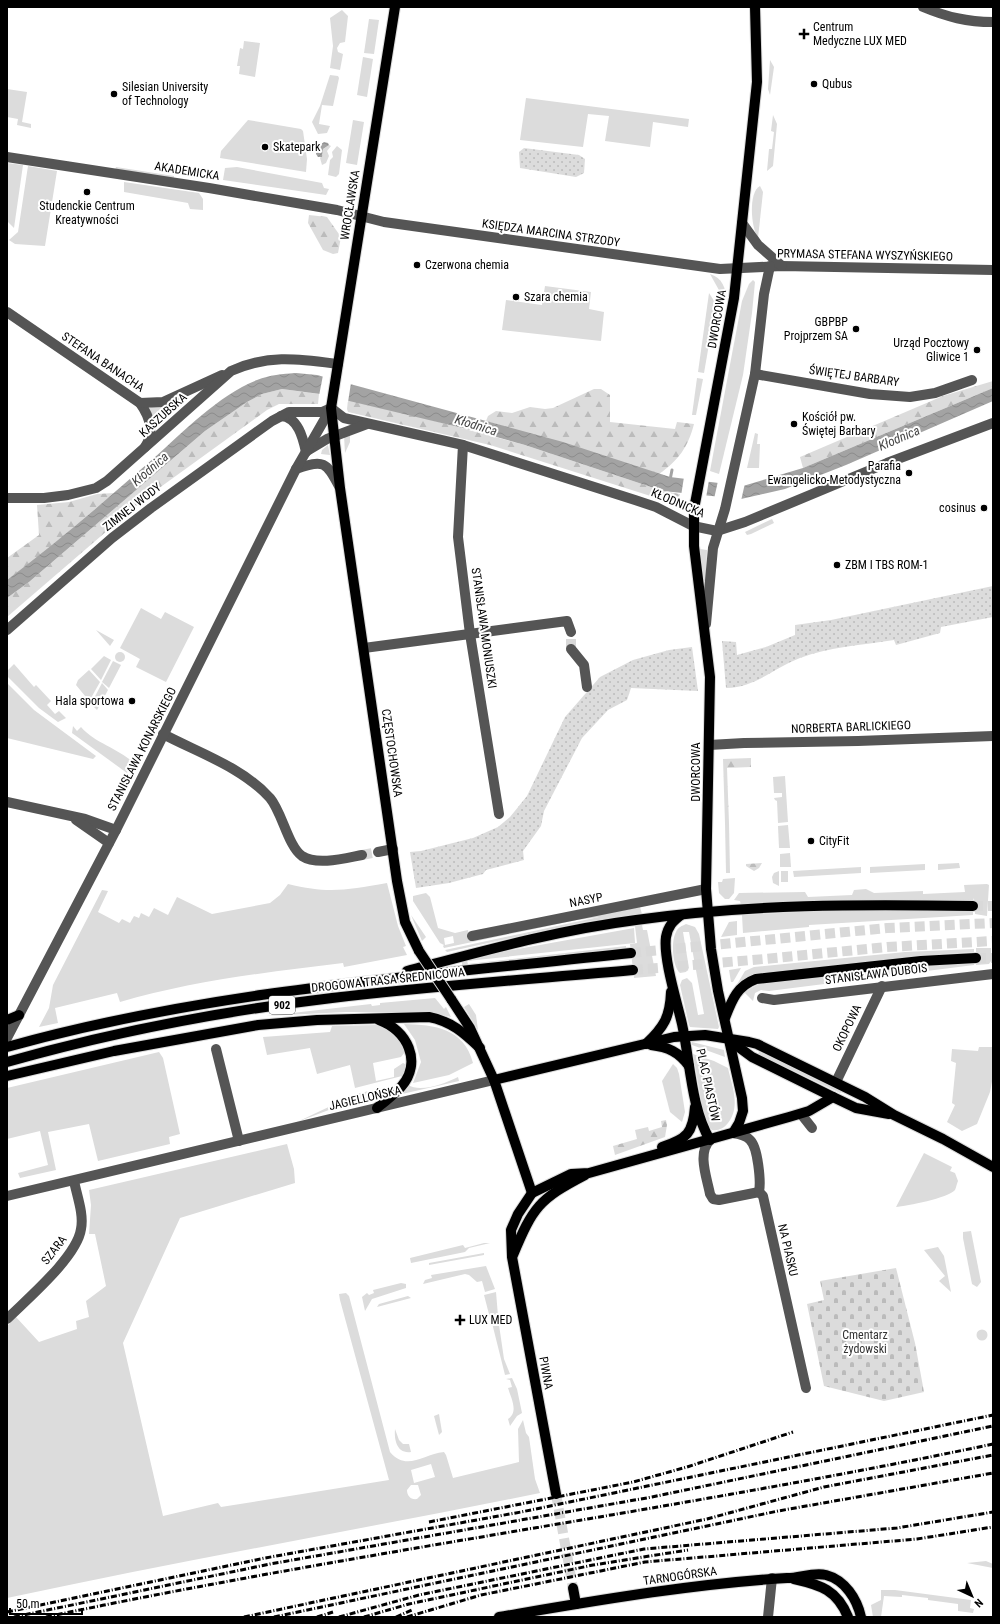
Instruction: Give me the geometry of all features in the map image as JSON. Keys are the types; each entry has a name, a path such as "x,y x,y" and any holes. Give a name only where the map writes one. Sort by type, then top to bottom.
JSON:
{"main road":[{"name":"WROCŁAWSKA","path":"332,408 395,7"},
{"name":"DWORCOWA","path":"729,1040 711,949 706,889 710,677 693,526 694,510 733,306 757,82 755,7"},
{"name":"CZĘSTOCHOWSKA","path":"332,408 340,488 405,922 419,951 451,999 480,1048 494,1080 532,1193"},
{"path":"380,978 528,939 636,920 708,912 860,904 973,906"},
{"path":"681,915 669,926 666,937 671,980 684,1035"},
{"name":"DROGOWA TRASA ŚREDNICOWA","path":"7,1047 116,1020 166,1010 265,994 380,978 631,953"},
{"path":"725,1018 738,990 747,983 756,979 921,961 976,958"},
{"name":"DROGOWA TRASA ŚREDNICOWA","path":"7,1062 168,1023 248,1009 430,987 633,970"},
{"path":"646,1044 660,1030 666,1021 670,1009 671,980"},
{"path":"7,1020 19,1015"},
{"path":"7,1076 114,1051 251,1026 288,1021 408,1017 440,1019 457,1028 480,1048"},
{"path":"375,1019 389,1024 405,1038 410,1051 411,1064 409,1073 401,1088 377,1108"},
{"name":"JAGIELLOŃSKA","path":"494,1080 684,1035 705,1035 757,1044 865,1097 894,1115"},
{"name":"PLAC PIASTÓW","path":"684,1035 701,1122 710,1140 801,1114 833,1097"},
{"path":"729,1040 752,1057 856,1108 894,1115 993,1166"},
{"name":"PLAC PIASTÓW","path":"729,1040 743,1111 739,1123 733,1133"},
{"path":"646,1044 660,1046 674,1051 680,1055 690,1068"},
{"path":"621,1164 645,1153 682,1140 693,1124 696,1098"},
{"path":"512,1257 528,1220 536,1208 557,1190 589,1173 710,1140"},
{"path":"532,1193 571,1174 589,1173"},
{"name":"PIWNA","path":"532,1193 518,1214 511,1230 512,1257 556,1494"},
{"name":"TARNOGÓRSKA","path":"499,1617 704,1585 819,1574 826,1575 839,1581 853,1595 861,1617"},
{"name":"TARNOGÓRSKA","path":"789,1578 823,1587 840,1601 848,1617"},
{"path":"573,1588 576,1604"}],"street":[{"path":"923,7 962,21 993,22"},
{"name":"AKADEMICKA","path":"7,157 209,188 337,210 362,217"},
{"name":"KSIĘDZA MARCINA STRZODY","path":"362,217 384,222 604,254 720,269 737,268"},
{"path":"742,223 758,245 782,266"},
{"name":"DWORCOWA","path":"705,632 713,548 725,509 732,470 755,374 764,294 770,266"},
{"name":"PRYMASA STEFANA WYSZYŃSKIEGO","path":"737,268 782,266 993,270"},
{"name":"STEFANA BANACHA","path":"7,312 140,403 148,416 151,430 150,440 142,452"},
{"name":"KASZUBSKA","path":"7,498 44,498 84,492 108,482 231,371 248,364 273,358 291,358 338,369"},
{"path":"140,403 163,402 231,371"},
{"name":"ŚWIĘTEJ BARBARY","path":"755,374 870,394 910,397 935,393 972,380"},
{"name":"ZIMNEJ WODY","path":"7,630 112,538 151,508 281,416 297,411 322,412 332,408"},
{"name":"KŁODNICKA","path":"332,408 340,416 367,424 463,445 656,507 693,526 718,531 745,522 916,451 993,423"},
{"name":"STANISŁAWA KONARSKIEGO","path":"8,1036 116,830 296,470 332,408"},
{"path":"281,416 288,417 294,422 301,436 306,452 334,436 367,424"},
{"name":"STANISŁAWA MONIUSZKI","path":"463,445 458,537 470,634 499,814"},
{"path":"296,470 318,463 325,465 332,471 340,488"},
{"path":"364,648 567,621 571,632"},
{"path":"571,649 584,665 587,687"},
{"path":"163,734 244,775 270,798 284,824 291,842 302,856 324,861 362,855"},
{"name":"NORBERTA BARLICKIEGO","path":"709,745 744,742 858,741 993,736"},
{"path":"7,802 84,819 116,830"},
{"path":"69,816 108,843"},
{"path":"378,852 393,849"},
{"name":"NASYP","path":"472,936 706,889"},
{"name":"STANISŁAWA DUBOIS","path":"762,998 774,1000 993,974"},
{"name":"OKOPOWA","path":"836,1082 882,986"},
{"path":"216,1049 239,1141"},
{"name":"JAGIELLOŃSKA","path":"7,1196 494,1080"},
{"path":"801,1114 812,1128"},
{"name":"NA PIASKU","path":"733,1133 744,1136 752,1142 760,1179 758,1192 763,1196 806,1388"},
{"path":"710,1140 704,1147 703,1157 710,1194 713,1199 719,1200 758,1192"},
{"name":"SZARA","path":"7,1319 58,1268 78,1241 82,1228 74,1181"},
{"path":"768,1617 772,1578"}],"green space":[{"path":"342,10 348,16 345,42 340,43 337,48 338,52 343,54 340,70 330,68 333,46 330,18"},
{"path":"369,19 379,20 374,54 364,53"},
{"path":"244,41 260,43 255,77 239,74 240,66 237,66 240,48 243,49"},
{"path":"363,57 373,59 367,97 357,95"},
{"path":"770,60 774,67 770,95 768,89"},
{"path":"330,75 338,76 339,78 333,106 322,105 319,124 330,126 327,133 318,134 312,122 320,106"},
{"path":"7,89 27,92 22,122 31,124 31,128 17,125 18,119 7,117"},
{"path":"526,98 689,119 688,127 653,122 650,147 605,141 609,116 588,114 583,147 520,140"},
{"path":"773,115 777,124 773,166 767,171 769,149 772,149 774,132 771,131"},
{"name":"Skatepark","path":"248,120 301,129 303,131 307,159 306,172 220,158 221,151"},
{"path":"353,120 364,122 357,165 346,163"},
{"path":"329,145 331,146 327,151 329,156 326,163 322,165 320,158 323,154 322,150"},
{"path":"337,146 342,150 339,174 336,177 328,175 330,160 333,157 332,152"},
{"path":"524,148 579,155 585,159 584,173 576,177 520,168 519,152"},
{"path":"7,163 23,165 14,228 7,221"},
{"path":"28,166 57,171 45,246 15,244 9,240 18,232"},
{"path":"116,167 174,176 174,178 115,170"},
{"path":"237,167 322,183 324,188 329,189 326,195 223,180 225,168"},
{"path":"124,182 199,193 203,199 203,210 190,209 188,203 124,192"},
{"path":"760,186 763,192 758,238 752,219 752,202 756,190"},
{"path":"309,215 327,217 341,237 338,253 333,254 323,250 308,223"},
{"path":"710,274 718,278 723,284 725,301"},
{"path":"753,280 755,282 752,313 743,375 719,474 710,471 742,301 749,284"},
{"path":"545,286 591,292 589,309 604,312 601,341 502,330 506,300 542,305"},
{"path":"709,293 716,304 704,373 698,372"},
{"path":"697,378 703,379 696,415 692,415"},
{"path":"993,381 993,388 803,468 800,457 943,396"},
{"path":"282,389 319,394 318,404 279,404 267,410 144,499 7,617 7,598 29,582 205,431 247,402 262,394"},
{"path":"594,389 601,389 610,395 610,422 675,429 677,422 694,424 689,440 682,452 672,464 659,474 486,421 488,416 496,411 512,413 530,407 545,409 553,408"},
{"path":"348,400 420,417 525,445 663,491 680,494 676,507 660,499 490,445 348,412"},
{"path":"172,403 174,404 174,407 153,422 149,409 151,407"},
{"path":"350,433 350,442 345,453 344,436"},
{"path":"755,433 758,434 757,444 760,444 759,468 747,468"},
{"path":"328,445 330,455 321,454 322,450"},
{"path":"114,493 41,555 7,580 7,558 39,535 37,505 69,502 97,494"},
{"path":"772,519 774,523 751,534 747,535 745,532"},
{"path":"700,549 707,550 706,581 703,581"},
{"path":"993,586 993,617 941,627 940,633 896,645 894,640 822,651 790,662 756,681 737,687 726,688 722,641 736,642 737,655 766,647 795,635 795,625 831,620"},
{"path":"141,608 161,619 165,612 194,627 166,682 136,667 140,659 120,648"},
{"path":"96,630 114,640 110,646"},
{"path":"692,647 698,691 631,688 627,700 608,710 582,738 544,811 541,826 523,851 524,860 486,870 483,874 449,883 416,888 410,852 421,851 473,838 498,827 510,817 527,796 565,717 600,677 633,660 669,650"},
{"path":"118,652 122,652 124,653 124,661 118,662 115,659 115,655"},
{"path":"104,656 111,660 101,680 91,669"},
{"path":"113,661 121,665 109,688 102,682"},
{"path":"14,664 34,687 36,685 51,701 47,705 55,714 59,711 66,718 58,722 39,708 7,676 7,671"},
{"path":"89,670 100,682 90,702 76,685 78,680"},
{"path":"7,683 34,710 96,756 93,759 7,738"},
{"path":"102,683 108,690 97,710 91,704"},
{"path":"73,726 77,731 81,727 87,733 133,762 127,773 72,733"},
{"path":"751,758 751,767 727,768 729,823 725,823 723,759"},
{"path":"785,776 788,822 778,823 777,801 774,798 782,797 782,793 774,793 773,777"},
{"path":"725,823 729,823 730,873 726,873"},
{"path":"788,825 790,848 779,848 778,826"},
{"path":"790,853 791,867 780,867 780,854"},
{"path":"762,863 759,868 754,871 746,866 746,864"},
{"path":"959,863 960,868 938,870 938,864"},
{"path":"925,864 925,870 870,873 870,867"},
{"path":"861,867 861,873 794,877 793,871"},
{"path":"779,871 779,886 773,883 772,877 774,873"},
{"path":"781,871 788,871 788,882 781,882"},
{"path":"735,878 734,893 729,899 725,899 719,893 718,882 722,882 723,879"},
{"path":"387,883 398,926 406,946 403,947 407,955 344,967 343,963 230,978 175,988 120,1002 117,993 55,1008 58,1023 39,1027 49,1008 53,985 102,890 108,891 98,912 119,923 122,919 130,923 134,916 139,918 141,913 149,917 154,908 168,915 177,897 212,914 270,903 280,895 288,884 315,889 338,890"},
{"path":"964,885 989,885 987,916 975,914 974,898 973,901 855,900 741,905 740,901 734,900 739,893 805,892 808,897 852,895 854,890 866,889 874,893 923,891 923,894 965,892"},
{"path":"426,893 430,897 438,928 455,933 468,930 470,940 640,907 642,914 584,922 447,952 445,950 599,917 577,920 444,948 444,945 440,943 413,901 413,896","holes":["453,936 454,943 445,945 444,938"]},
{"path":"854,909 973,911 973,915 809,925 809,927 743,933 742,915"},
{"path":"411,915 426,937 422,941"},
{"path":"737,921 737,935 721,937 729,922"},
{"path":"686,924 695,927 699,934 719,1027 718,1029 690,1027 689,1025 680,985 682,980 687,978 692,983 698,1015 704,1014 689,932 683,932 689,968 686,972 680,973 675,965 673,953 674,936 680,927"},
{"path":"642,925 643,930 647,930 656,976 634,978 630,944 637,943 635,926"},
{"path":"634,928 635,943 467,961 468,964 626,946 626,948 462,966 462,959"},
{"path":"976,948 991,948 991,961 989,964 976,965"},
{"path":"974,949 974,952 944,954 745,979 736,986 745,971 754,967 905,952"},
{"path":"974,961 974,965 769,991 761,990 755,993 753,1001 744,992 759,984 921,964"},
{"path":"741,968 733,982 731,982 729,970"},
{"path":"435,998 444,1009 446,1007 451,1017 431,1012 346,1012 266,1016 371,1004 372,1006 380,1005 380,1003"},
{"path":"469,1004 476,1015 478,1030 464,1007"},
{"path":"404,1024 427,1026 447,1031 463,1042 469,1051 473,1063 449,1075 413,1083 421,1062 415,1040"},
{"path":"332,1026 381,1026 395,1034 401,1042 405,1052 401,1057 373,1063 376,1081 394,1077 394,1069 403,1063 407,1065 402,1076 355,1088 350,1065 317,1074 310,1048 267,1055 263,1037 330,1032"},
{"path":"692,1042 724,1050 725,1057 692,1045"},
{"path":"979,1047 993,1047 993,1076 990,1092 977,1124 962,1131 947,1122 955,1105 952,1103 956,1063 951,1061 952,1049 978,1051"},
{"path":"760,1050 843,1091 840,1093 758,1054"},
{"path":"159,1052 163,1058 180,1134 169,1137 170,1144 98,1161 89,1124 48,1132 56,1170 20,1178 18,1173 48,1165 40,1131 7,1139 7,1088"},
{"path":"693,1054 714,1061 728,1068 735,1103 734,1110 728,1123 719,1130 712,1130 705,1123"},
{"path":"673,1064 677,1068 679,1074 685,1112 682,1122 670,1112 662,1081"},
{"path":"458,1077 459,1081 402,1094 408,1085 426,1088"},
{"path":"399,1084 385,1094 350,1102 297,1122 356,1094"},
{"path":"666,1120 667,1125 665,1137 615,1155 613,1146 637,1139 635,1130 648,1127 649,1131 662,1127 661,1121"},
{"path":"287,1144 294,1169 295,1183 180,1218 123,1343 163,1516 218,1503 221,1507 389,1480 340,1300 339,1294 346,1293 349,1296 390,1452 396,1458 403,1461 409,1461 444,1452 453,1478 519,1462 518,1429 523,1420 526,1433 529,1437 535,1479 540,1493 7,1598 7,1326 16,1317 39,1342 77,1329 76,1321 89,1317 86,1301 106,1286 95,1234 89,1234 91,1205 89,1190","holes":["431,1464 435,1477 414,1483 411,1470","411,1485 418,1485 421,1495 417,1499 411,1498 408,1494 407,1490"]},
{"path":"924,1153 952,1167 950,1171 955,1173 958,1181 955,1190 936,1199 896,1207"},
{"path":"971,1231 981,1282 977,1287 972,1284 963,1238 963,1232"},
{"path":"490,1243 469,1248 465,1252 411,1263 410,1258 463,1245 465,1248"},
{"path":"938,1247 944,1256 951,1292 939,1281 945,1276 924,1250"},
{"path":"484,1253 484,1255 429,1265 429,1263"},
{"path":"486,1266 495,1289 485,1292 482,1281 477,1282 469,1275 465,1274 423,1284 425,1280 432,1278 431,1275"},
{"name":"Cmentarz żydowski","path":"896,1268 915,1343 924,1392 884,1401 824,1386 807,1304 824,1300 820,1281"},
{"path":"401,1283 406,1284 406,1288 372,1299 365,1311 362,1297 367,1293 369,1295 374,1293 373,1290"},
{"path":"496,1292 498,1316 490,1318 484,1295"},
{"path":"408,1296 411,1298 377,1307 379,1304"},
{"path":"498,1318 504,1359 510,1374 505,1375 491,1319"},
{"path":"980,1330 984,1330 986,1331 986,1339 980,1340 977,1337 977,1333"},
{"path":"512,1378 517,1389 522,1413 517,1416 510,1426 508,1419 513,1413 514,1409 508,1388 512,1387 510,1380 506,1379"},
{"path":"439,1414 442,1432 439,1435 434,1416"},
{"path":"395,1429 399,1440 403,1444 409,1444 411,1452 402,1451 397,1445"},
{"path":"986,1561 993,1564 993,1568 967,1563"},
{"path":"881,1590 895,1590 971,1600 970,1608 974,1609 973,1613 958,1611 958,1604 928,1600 928,1598 902,1595 902,1597 884,1596 881,1617 873,1617 871,1605 881,1600"}],"water":[{"path":"324,142 328,143 329,145 323,149 322,157 318,157 316,154 316,148"},
{"name":"Kłodnica","path":"296,373 317,375 563,442 670,477 743,486 803,468 993,388 993,401 846,465 785,489 741,499 663,491 525,445 475,431 320,394 282,389 262,394 247,402 205,431 29,582 7,598 7,580 82,520 202,414 229,395 257,380 281,374"}],"pier":[{"path":"323,375 351,383 348,402 319,396"},
{"path":"684,477 709,480 706,498 681,496"},
{"path":"718,481 745,483 741,501 714,499"}],"waterway":[{"path":"670,480 672,470"}],"tunnel":[{"path":"571,632 571,649"},
{"path":"362,855 378,852"},
{"path":"973,906 993,906"},
{"path":"631,953 887,928 993,923"},
{"path":"633,970 887,947 993,941"},
{"path":"976,958 993,958"},
{"path":"556,1494 573,1588"}],"railway":[{"path":"7,1612 265,1558 521,1512 993,1415"},
{"path":"14,1617 270,1564 652,1497 993,1426"},
{"path":"429,1522 633,1482 687,1467 793,1432"},
{"path":"46,1617 282,1571 757,1490 993,1444"},
{"path":"244,1617 707,1519 824,1487 993,1455"},
{"path":"274,1617 778,1511 993,1473"},
{"path":"339,1617 419,1595 644,1549 897,1528 993,1512"},
{"path":"407,1617 481,1595 645,1562 917,1539 993,1527"},
{"path":"364,1617 409,1604 593,1565 688,1550"},
{"path":"396,1617 412,1610"},
{"path":"317,1617 333,1612"}],"place":[{"name":"Centrum Medyczne LUX MED","path":"804,34"},
{"name":"Qubus","path":"814,84"},
{"name":"Silesian University of Technology","path":"114,94"},
{"name":"Skatepark","path":"265,147"},
{"name":"Studenckie Centrum Kreatywności","path":"87,192"},
{"name":"Czerwona chemia","path":"417,265"},
{"name":"Szara chemia","path":"516,297"},
{"name":"GBPBP Projprzem SA","path":"856,329"},
{"name":"Urząd Pocztowy Gliwice 1","path":"977,350"},
{"name":"Kościół pw. Świętej Barbary","path":"794,424"},
{"name":"Parafia Ewangelicko-Metodystyczna","path":"909,473"},
{"name":"cosinus","path":"984,508"},
{"name":"ZBM I TBS ROM-1","path":"837,565"},
{"name":"Hala sportowa","path":"132,701"},
{"name":"CityFit","path":"811,841"},
{"name":"LUX MED","path":"460,1320"}]}
